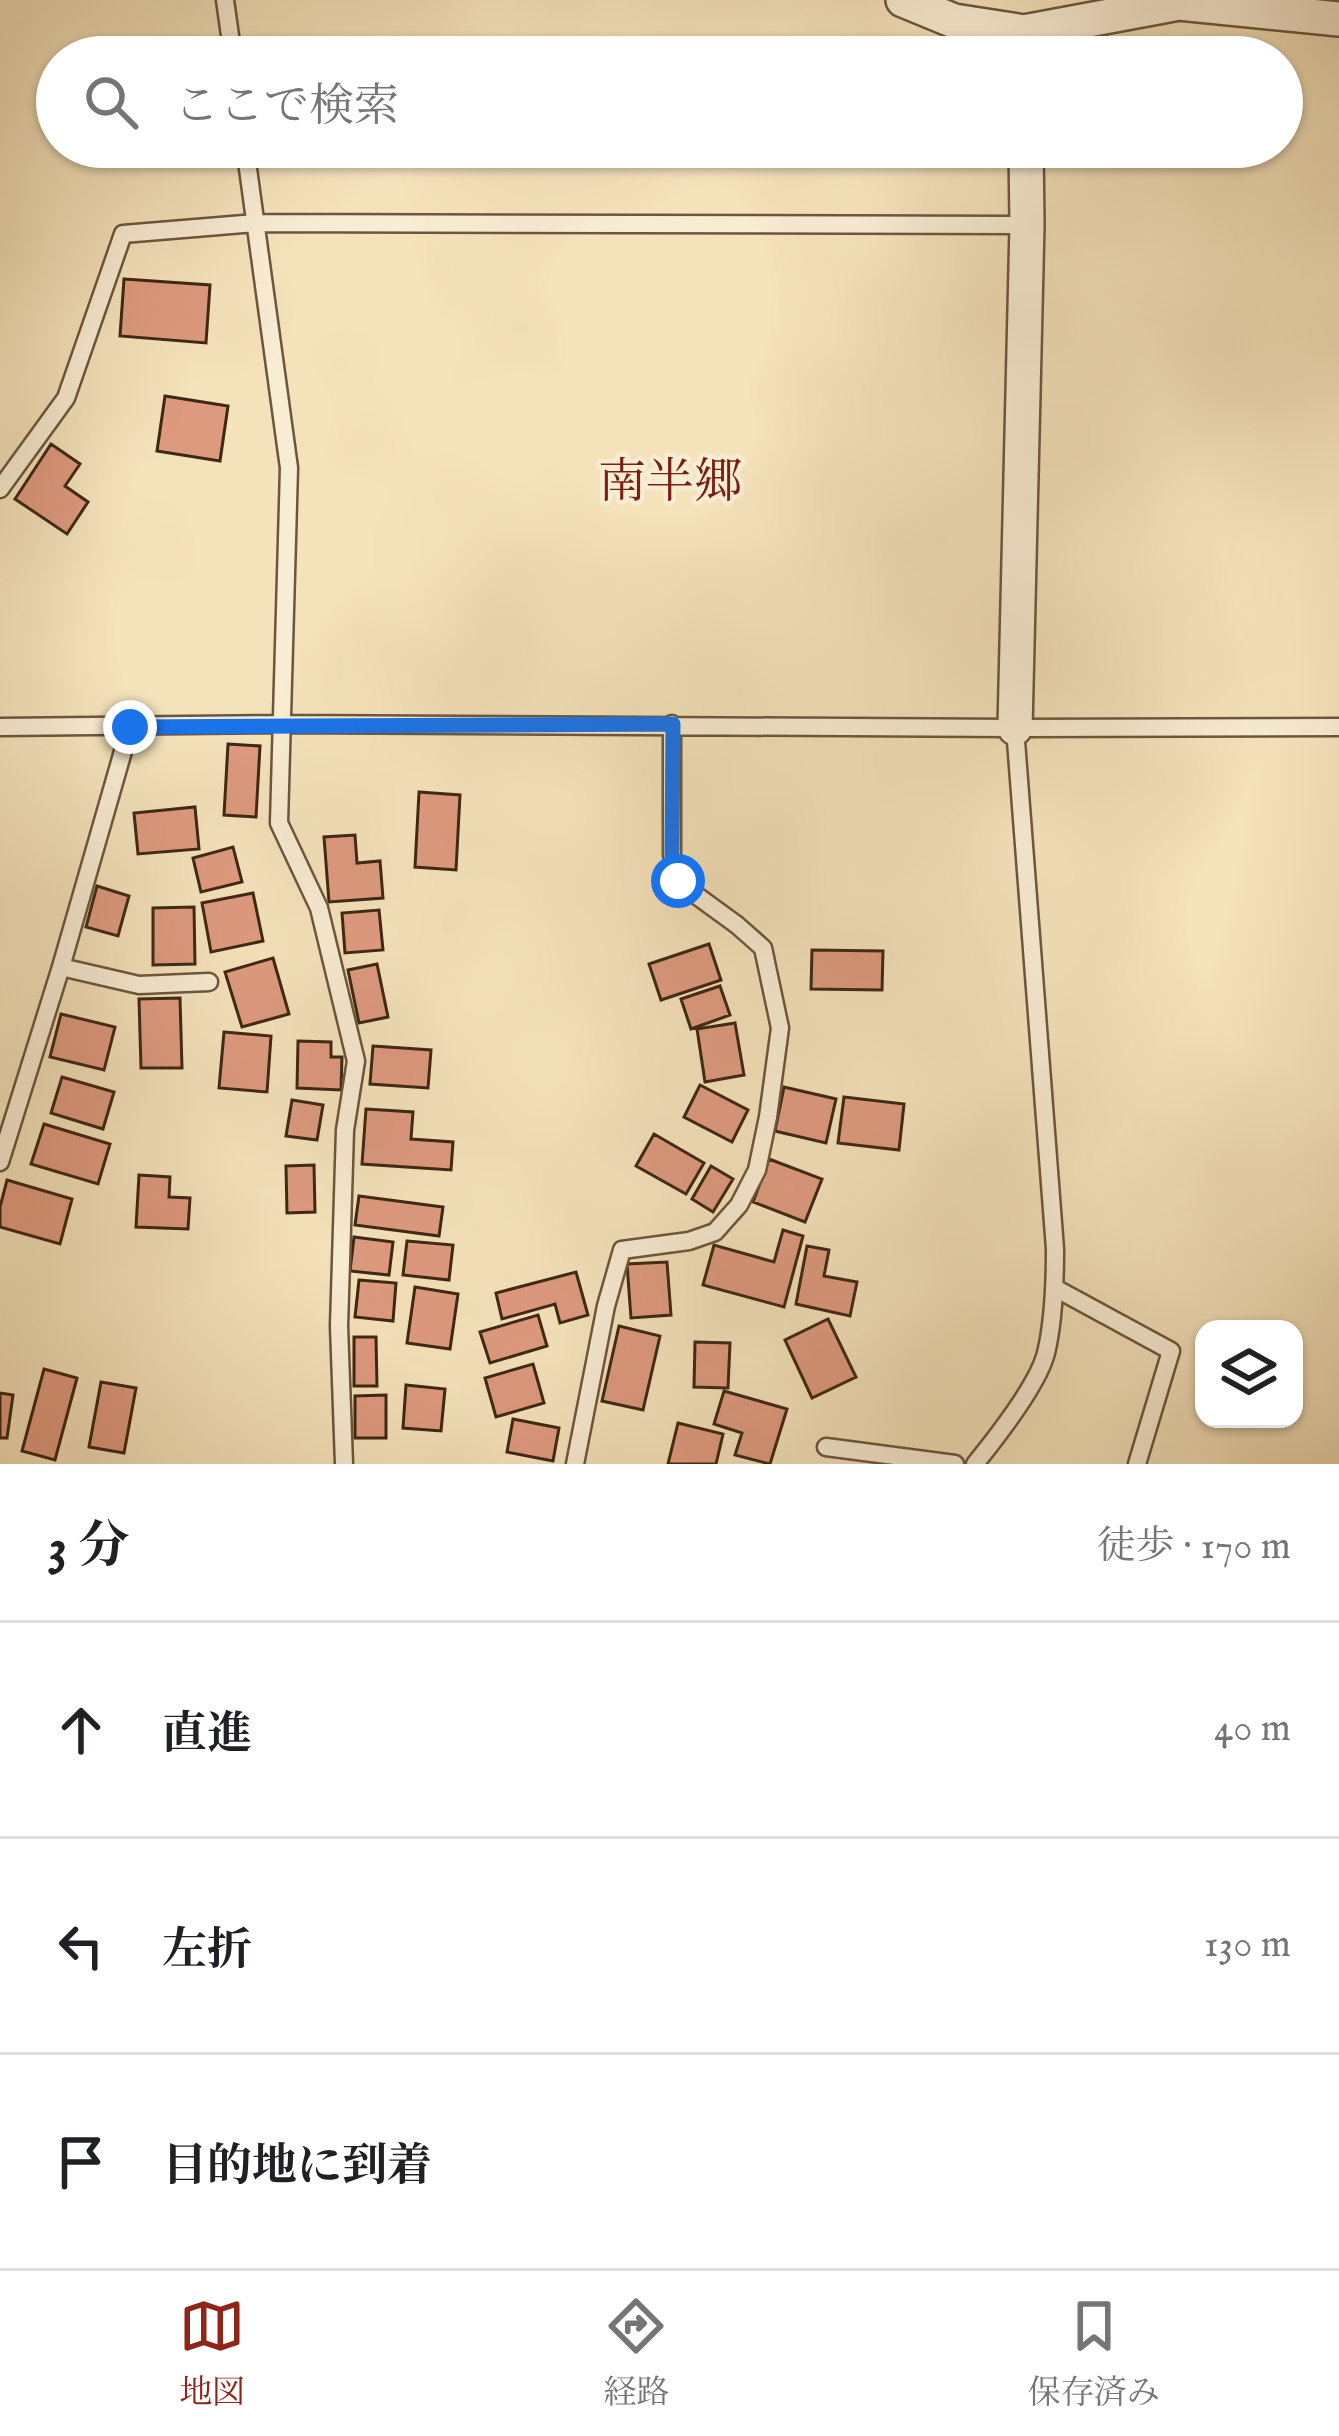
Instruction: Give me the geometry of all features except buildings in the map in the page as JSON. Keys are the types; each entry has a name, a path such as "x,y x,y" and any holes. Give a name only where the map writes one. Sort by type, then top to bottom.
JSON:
{"street":[{"path":"903,0 1000,36"},
{"path":"1055,36 1178,4 1220,4 1339,19"},
{"path":"1015,728 1026,168"}],"lane":[{"path":"225,0 230,36"},
{"path":"248,168 289,468 279,823 319,908 356,1061 345,1130 339,1326 344,1464"},
{"path":"0,489 66,398 123,234 256,223 1027,225"},
{"path":"575,1464 606,1306 622,1250 689,1241 715,1232 739,1205 757,1170 780,1028 763,949 678,881 672,855 673,724"},
{"path":"0,727 1339,727"},
{"path":"0,1162 130,727"},
{"path":"975,1464 1007,1424 1046,1357 1054,1288 1015,728"},
{"path":"61,968 139,985 209,982"},
{"path":"1054,1288 1171,1351 1138,1464"},
{"path":"826,1447 955,1464"}],"district":[{"name":"南半郷","path":"670,480"}],"route":[{"path":"130,727 673,724 672,855 678,881"}]}
